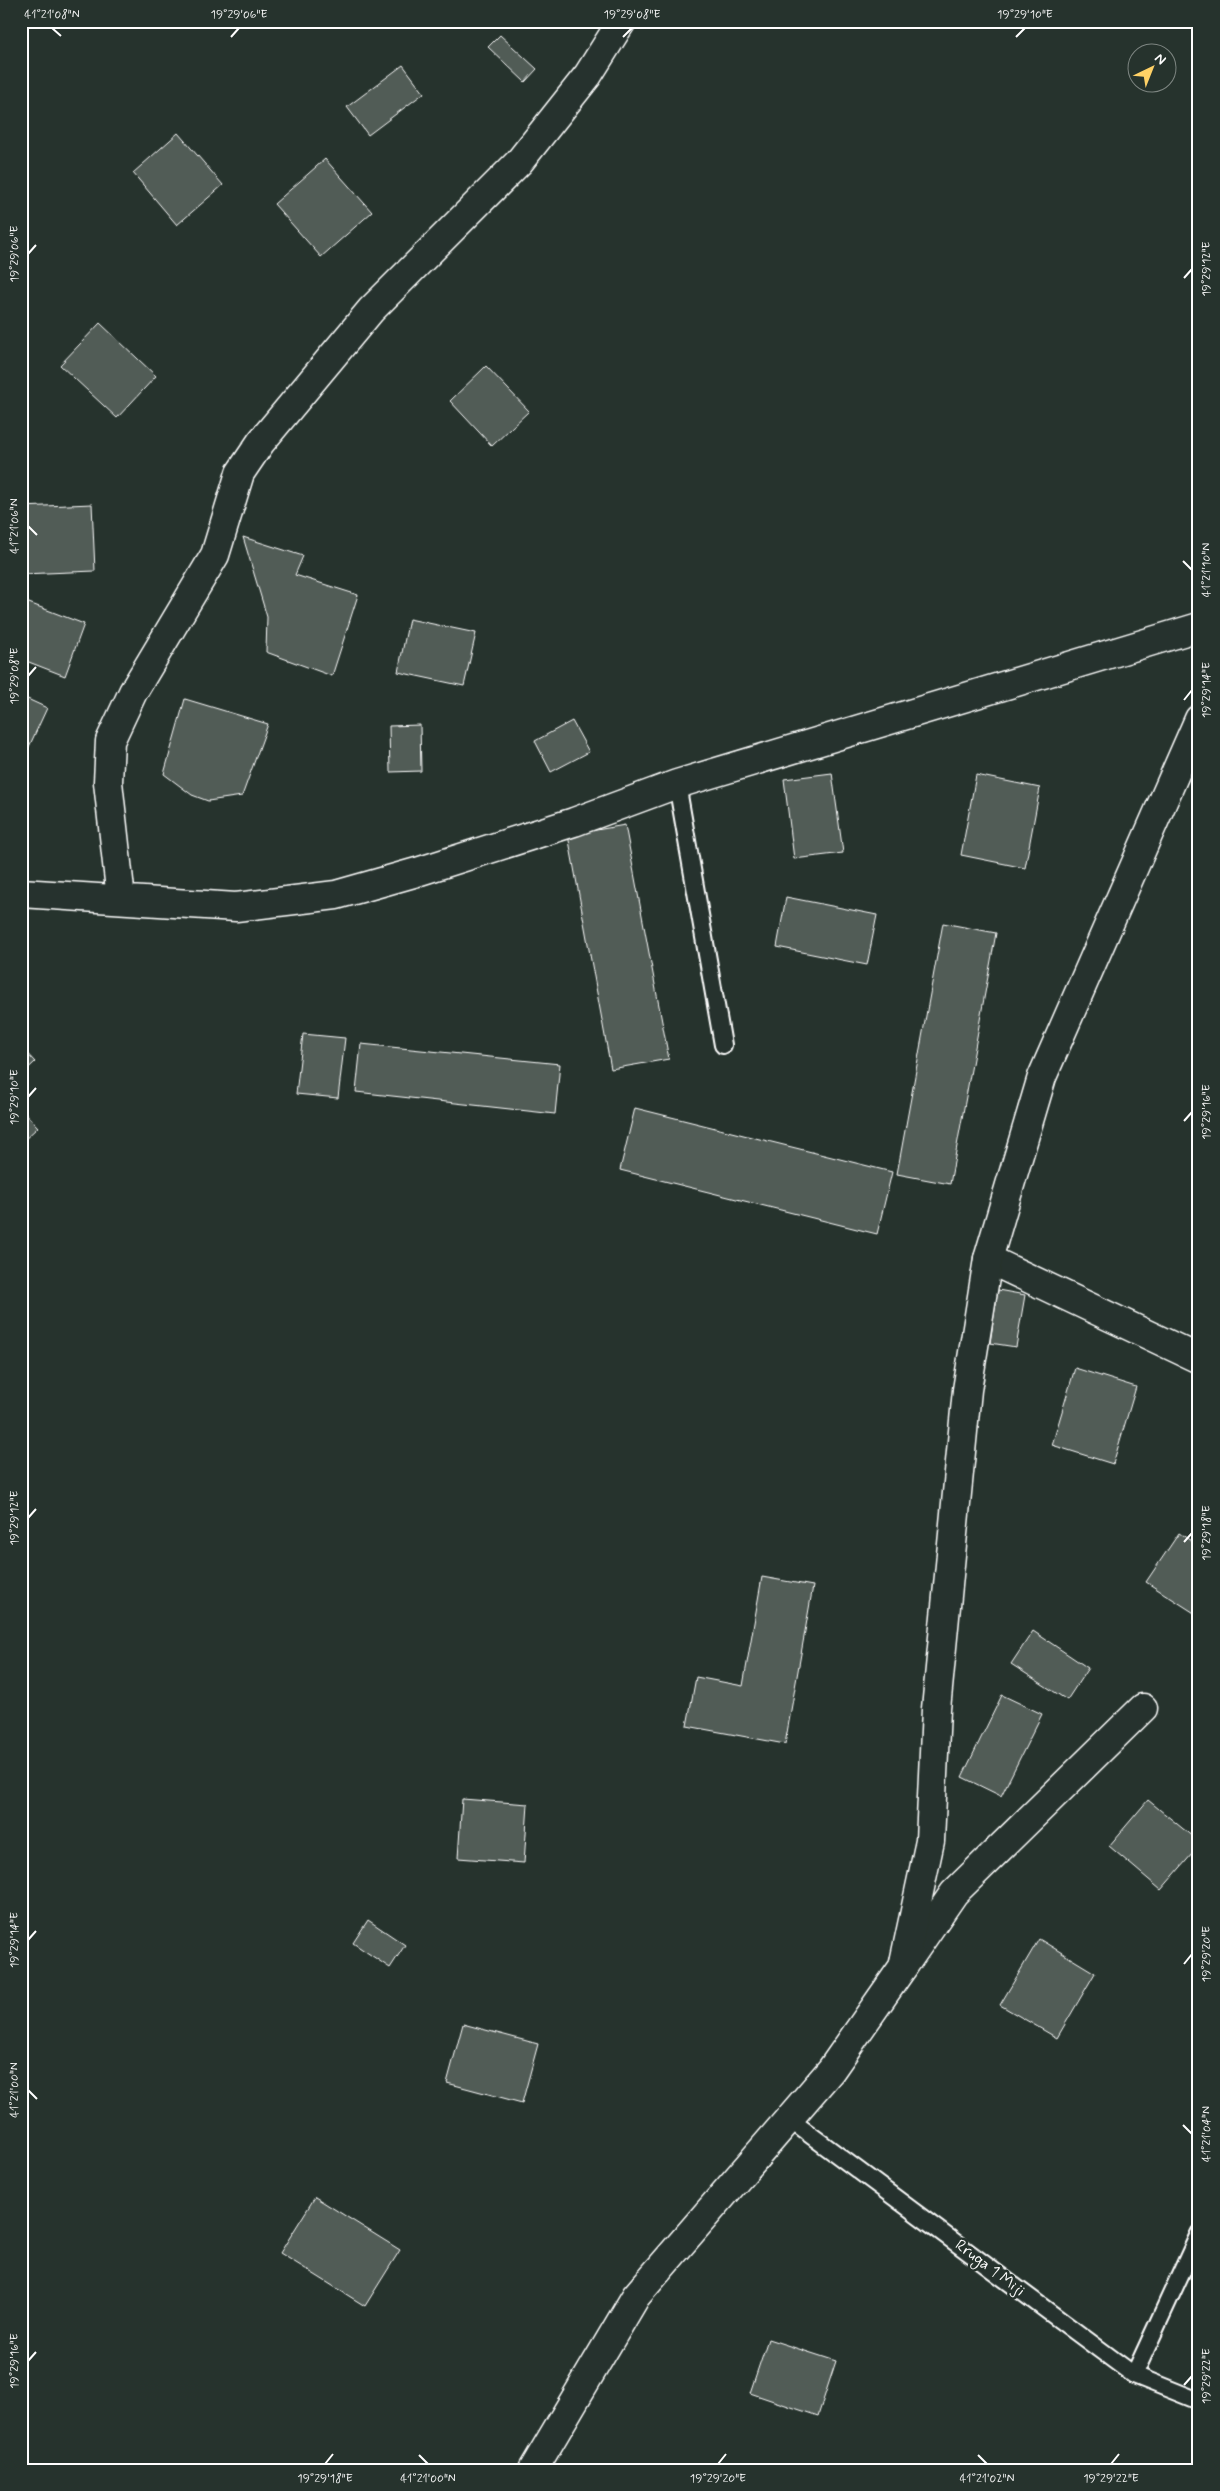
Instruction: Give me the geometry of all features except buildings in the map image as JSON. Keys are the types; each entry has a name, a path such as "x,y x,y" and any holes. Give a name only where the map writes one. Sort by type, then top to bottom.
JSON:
{"street":[{"path":"121,899 108,782 110,741 133,692 215,555 240,473 261,442 371,310 519,162 588,75 622,21"},
{"path":"21,893 236,906 336,895 417,872 565,825 677,784 1199,627"},
{"path":"903,1967 930,1841 936,1709 966,1399 988,1259 1042,1077 1199,719"},
{"path":"988,1259 1199,1359"},
{"path":"533,2470 636,2296 831,2070 954,1893 1143,1708"}],"lane":[{"path":"677,784 723,1045"},
{"name":"Rruga 1 Miji","path":"789,2119 1134,2375 1199,2401"},
{"path":"1134,2375 1199,2234"}]}
